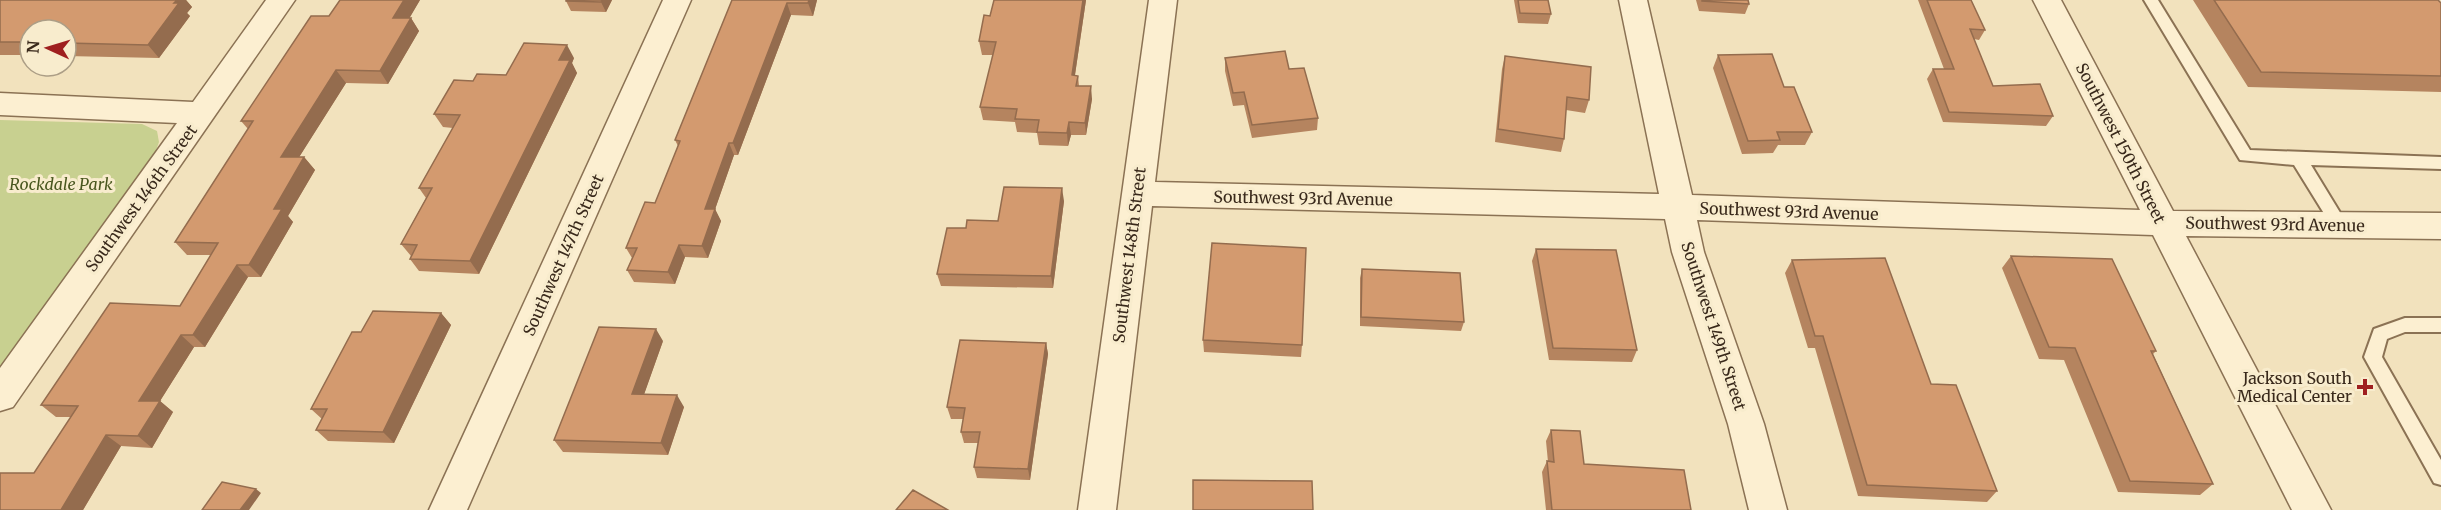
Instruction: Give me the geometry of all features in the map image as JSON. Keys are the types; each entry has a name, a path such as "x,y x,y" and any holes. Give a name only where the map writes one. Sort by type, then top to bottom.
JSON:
{"street":[{"name":"Southwest 146th Street","path":"0,396 281,0"},
{"name":"Southwest 147th Street","path":"448,510 677,0"},
{"name":"Southwest 148th Street","path":"1097,510 1163,0"},
{"name":"Southwest 149th Street","path":"1633,0 1688,252 1746,424 1768,510"},
{"name":"Southwest 150th Street","path":"2047,0 2312,510"},
{"path":"0,104 202,113"},
{"name":"Southwest 93rd Avenue","path":"1137,194 1678,207 2163,223 2441,226"}],"lane":[{"path":"2151,0 2245,156 2441,163"},
{"path":"2299,159 2339,225"},
{"path":"2441,326 2405,325 2380,334 2373,357 2441,477"}],"green space":[{"name":"Rockdale Park","path":"0,120 142,124 157,131 159,142 153,159 0,371"}],"building":[{"path":"0,0 177,0 174,3 179,3 148,45 78,43 78,18 18,18 18,42 0,42"},
{"path":"340,0 404,0 393,18 411,18 380,71 336,70 281,157 304,157 274,209 282,209 249,265 237,265 193,335 181,335 139,401 160,401 138,436 106,435 61,510 0,510 0,473 34,473 78,406 41,405 110,303 180,306 218,243 175,242 253,121 241,121 311,16 329,16"},
{"path":"566,0 602,0 601,2"},
{"path":"732,0 809,0 808,3 787,3 733,143 729,143 705,209 715,209 702,246 679,245 668,272 627,270 637,248 626,248 645,202 655,203 680,141 675,140"},
{"path":"994,0 1083,0 1072,75 1078,76 1076,86 1091,86 1085,123 1069,122 1067,133 1037,132 1039,120 1015,119 1017,109 980,107 996,42 979,41 984,15 990,16"},
{"path":"1518,0 1548,0 1551,14 1520,13"},
{"path":"1748,0 1749,4 1702,1"},
{"path":"1927,0 1971,0 1985,30 1970,29 1993,86 2040,84 2053,116 1949,112 1933,69 1954,69"},
{"path":"2214,0 2438,0 2441,3 2441,76 2261,72"},
{"path":"524,43 567,45 559,60 570,60 470,261 410,259 417,245 401,244 432,188 419,188 460,115 434,114 454,80 473,81 477,74 506,75"},
{"path":"1285,51 1289,69 1304,68 1318,118 1252,125 1244,92 1233,93 1225,58"},
{"path":"1772,54 1784,87 1794,87 1812,132 1777,132 1780,140 1748,141 1718,55"},
{"path":"1505,56 1591,67 1589,100 1567,97 1564,139 1498,129"},
{"path":"1004,187 1062,188 1051,276 937,274 947,228 966,228 967,220 998,221"},
{"path":"1212,243 1306,248 1302,345 1203,340"},
{"path":"1536,249 1616,250 1637,350 1553,348"},
{"path":"2011,256 2112,259 2156,351 2151,351 2213,484 2130,481 2075,348 2049,347"},
{"path":"1885,258 1931,384 1956,385 1997,491 1867,485 1823,336 1815,336 1792,260"},
{"path":"1362,269 1460,273 1464,322 1361,317"},
{"path":"373,311 441,313 383,432 316,430 327,409 311,409 352,332 361,332"},
{"path":"599,327 656,329 632,394 677,395 661,443 554,440"},
{"path":"960,340 1046,343 1028,469 974,467 980,432 961,432 965,408 947,407"},
{"path":"1551,430 1580,431 1584,464 1684,470 1691,510 1552,510 1547,461 1554,462"},
{"path":"1193,480 1312,481 1313,510 1193,510"},
{"path":"222,482 256,489 240,510 202,510"},
{"path":"913,490 948,510 896,510"}],"place":[{"name":"Jackson South Medical Center","path":"2365,387"}]}
